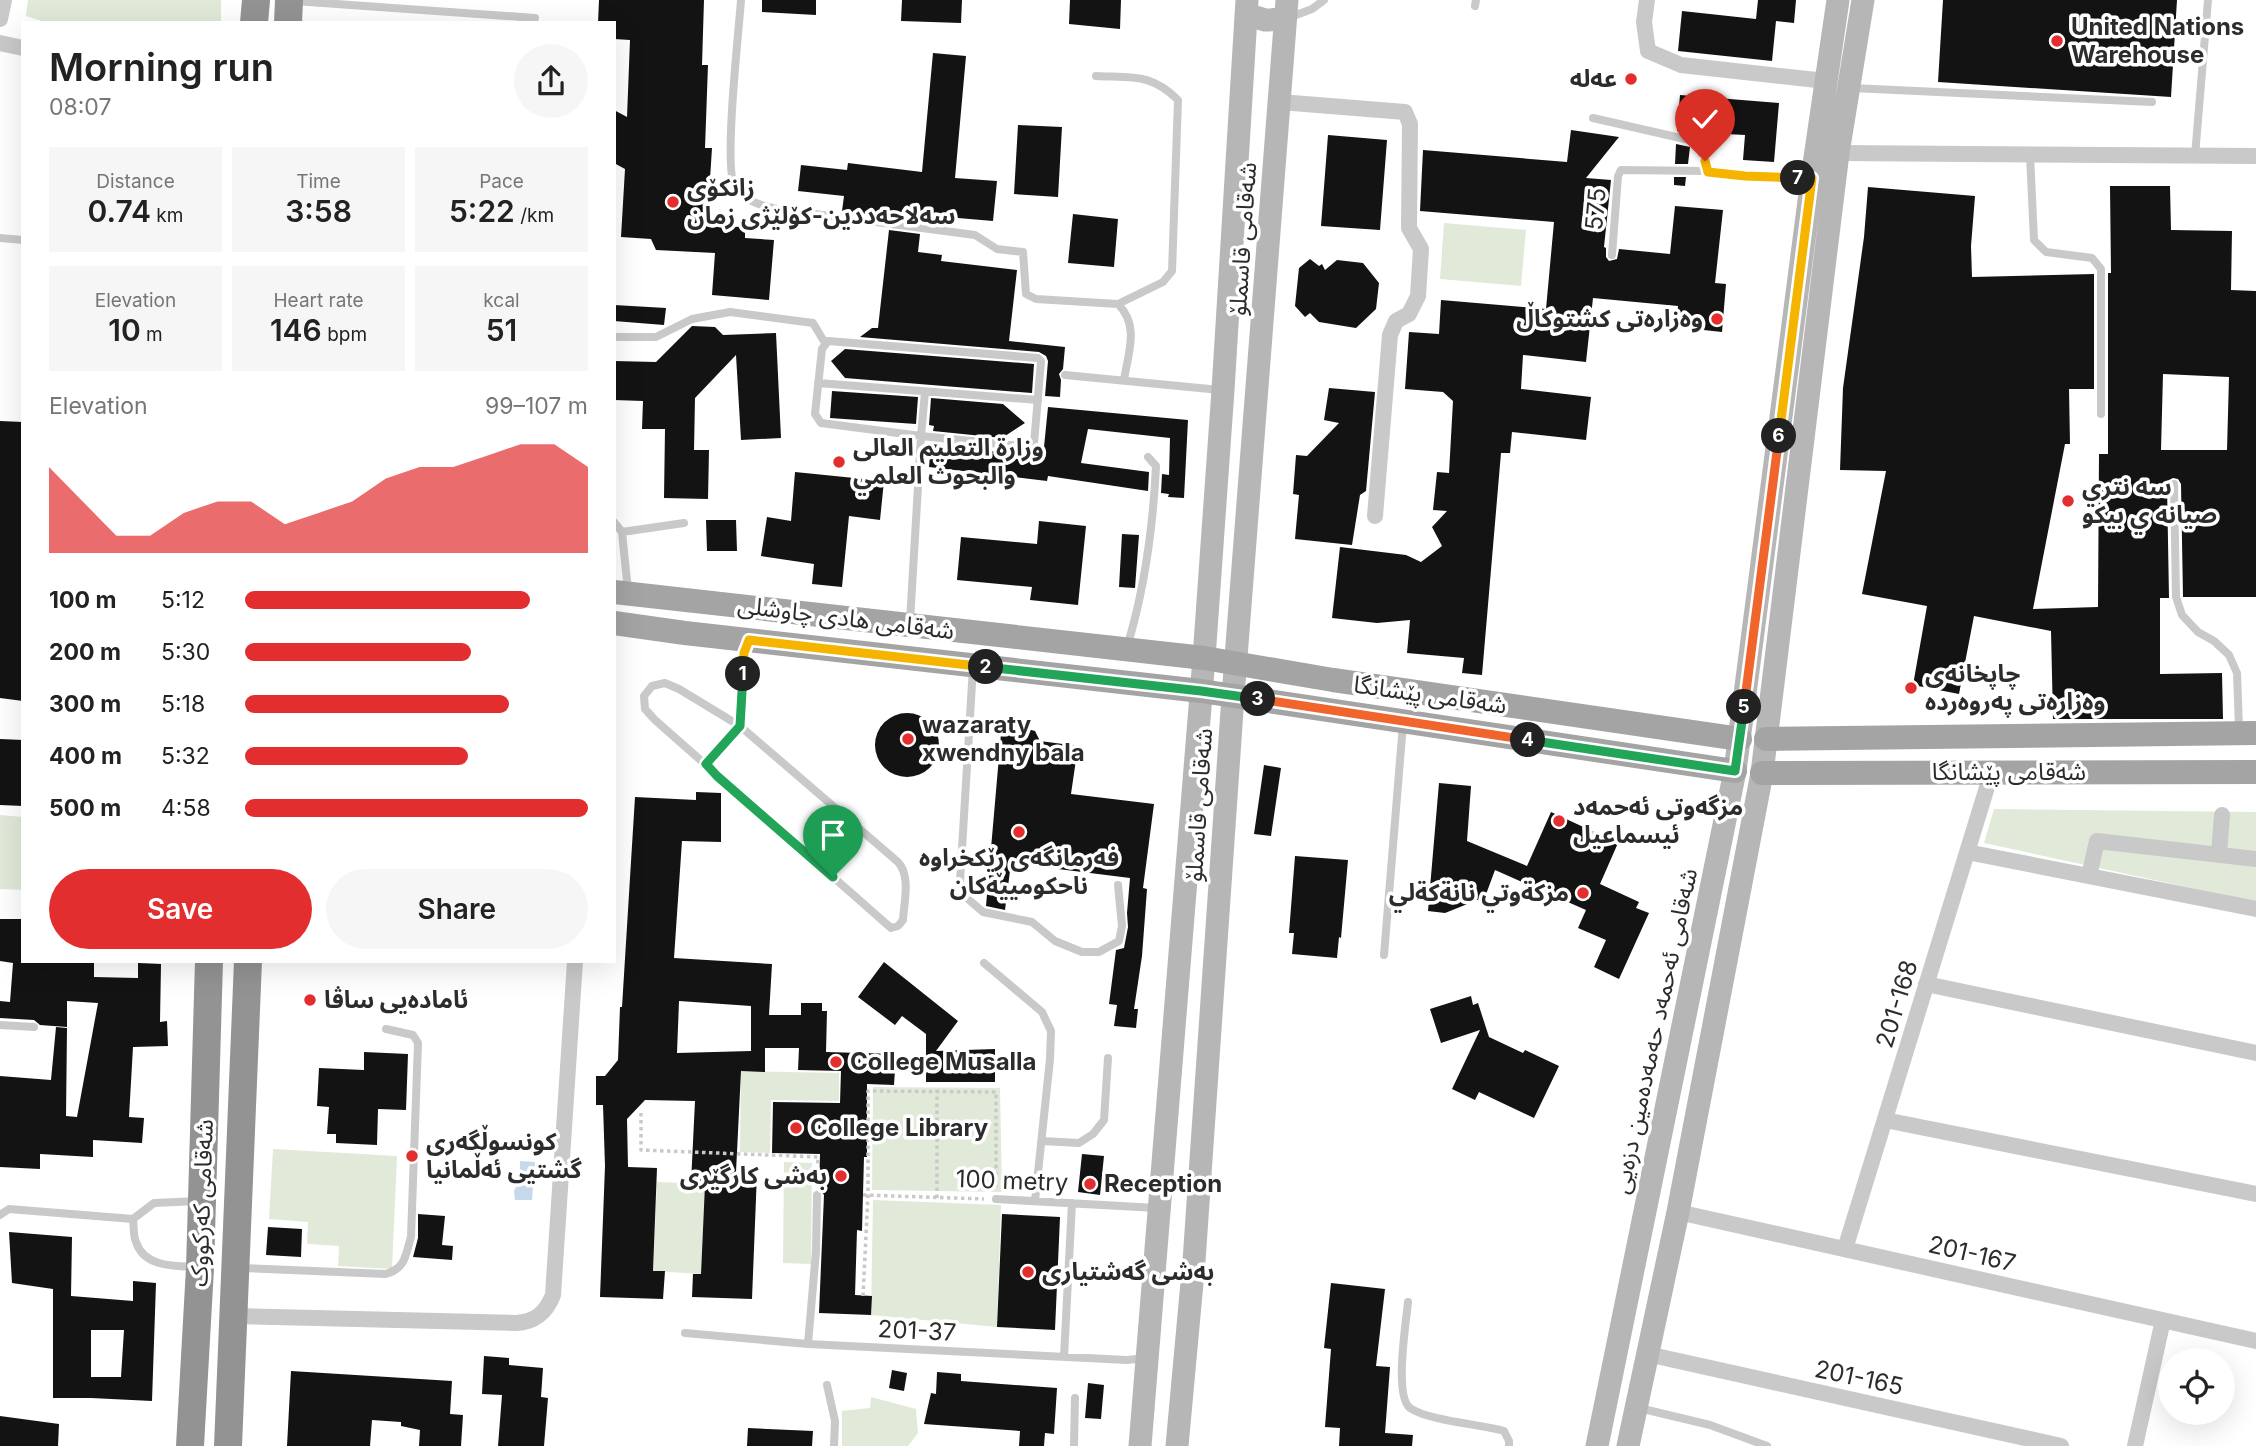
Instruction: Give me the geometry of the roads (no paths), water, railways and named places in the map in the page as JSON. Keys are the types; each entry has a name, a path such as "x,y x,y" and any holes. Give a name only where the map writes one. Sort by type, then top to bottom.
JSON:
{"highway":[{"path":"254,21 256,0"},
{"path":"288,21 289,0"},
{"name":"شەقامی کەرکووک","path":"190,1446 203,1201 209,963"},
{"name":"شەقامی کەرکووک","path":"228,1446 248,963"}],"main road":[{"name":"شەقامی هادی چاوشلی","path":"621,593 1204,658"},
{"path":"684,600 690,613 685,633"},
{"path":"731,605 725,621 740,639"},
{"name":"شەقامی هادی چاوشلی","path":"616,627 1201,691"},
{"name":"شەقامی پێشانگا","path":"1204,658 1346,682 1740,739"},
{"name":"شەقامی پێشانگا","path":"1201,691 1735,771"},
{"name":"شەقامی پێشانگا","path":"1766,739 2249,733"},
{"path":"2249,733 2254,772"},
{"path":"1710,767 1721,762 1725,749 1718,738 1712,736"},
{"path":"1791,739 1778,749 1777,757 1779,765 1785,771 1793,773"},
{"name":"شەقامی پێشانگا","path":"1762,773 2254,772"}],"street":[{"path":"0,19 4,0"},
{"path":"1647,0 1644,22 1648,51 1681,65 1826,81"},
{"name":"شەقامی ئەحمەد حەمەدەمین دزەیی","path":"1597,1446 1735,771 1812,178 1838,0"},
{"path":"1628,1446 1678,1212 1762,773 1838,153 1863,0"},
{"path":"1246,7 1265,20 1286,9"},
{"name":"شەقامی قاسملۆ","path":"1140,1446 1204,658 1246,7"},
{"name":"شەقامی قاسملۆ","path":"1177,1446 1195,1247 1233,696 1286,9"},
{"path":"0,43 21,48"},
{"path":"1280,102 1405,112 1410,124 1409,228 1421,249 1418,296 1409,314 1396,321 1390,335 1375,516"},
{"path":"1838,153 2256,156"},
{"name":"201-168","path":"1845,1249 1992,771"},
{"path":"2218,855 2222,815"},
{"path":"2089,876 2097,841 2256,859"},
{"path":"1967,852 2256,909"},
{"path":"232,1316 516,1323 526,1322 543,1312 553,1295 575,963"},
{"path":"1926,984 2256,1053"},
{"path":"1885,1120 2256,1194"},
{"name":"201-167","path":"1678,1212 2256,1341"},
{"path":"2135,1446 2163,1320"},
{"name":"201-165","path":"1647,1354 2061,1446"}],"lane":[{"path":"289,0 535,18"},
{"path":"741,0 729,155 734,185 750,202 776,209 975,235 997,249 1023,252 1026,294 1036,299 1118,304 1163,282 1172,271 1178,100 1163,86 1140,78 1096,76"},
{"path":"1286,9 1312,9 1324,0"},
{"path":"2195,156 2207,0"},
{"path":"1849,88 2152,102"},
{"path":"1593,118 1698,142 1708,172 1812,178"},
{"path":"2030,155 2034,240 2046,252 2092,258 2101,269 2101,414"},
{"name":"575","path":"1612,255 1618,176 1621,170 1708,172"},
{"path":"0,238 21,240"},
{"path":"1118,304 1125,311 1132,327 1124,380"},
{"path":"616,337 656,337 692,320 730,312 813,323 825,343"},
{"path":"828,341 1038,358 1041,361 1041,370 1034,444 1029,447 821,423 815,414 818,383 821,349 828,341"},
{"path":"1065,374 1223,390"},
{"path":"818,383 1038,400"},
{"path":"909,625 925,392"},
{"path":"1126,650 1141,598 1155,488 1156,466 1148,457"},
{"path":"2174,484 2176,597 2182,615 2198,632 2214,641 2229,655 2237,673 2249,733"},
{"path":"622,532 684,523"},
{"path":"616,524 622,532 621,593"},
{"path":"706,764 740,726 744,653 740,639"},
{"path":"973,666 960,882 968,899 983,912 1031,922 1055,941 1082,952 1099,951 1119,941 1122,926 1118,885"},
{"path":"666,683 679,689 740,726 904,869 903,920 898,926 891,928 706,764 645,709 644,696 652,685 666,683"},
{"path":"1384,955 1403,721"},
{"path":"984,963 1042,1012 1051,1031 1035,1201"},
{"path":"0,1025 34,1027"},
{"path":"234,1267 386,1274 396,1271 402,1265 411,1237 418,1043 413,1035 386,1029"},
{"path":"1042,1141 1079,1143 1093,1135 1104,1119 1108,1058"},
{"path":"808,1344 816,1251 817,1195"},
{"name":"100 metry","path":"996,1199 1159,1208"},
{"path":"0,1215 9,1209 133,1219 154,1203 203,1201"},
{"path":"1064,1357 1072,1203"},
{"path":"133,1219 136,1244 151,1261 200,1268"},
{"path":"1408,1302 1401,1386 1409,1408 1504,1431 1509,1446"},
{"name":"201-37","path":"685,1333 808,1344 1127,1360 1147,1358"},
{"path":"827,1385 835,1421 834,1446"},
{"path":"1074,1446 1075,1398"},
{"path":"1636,1407 1710,1425 1767,1446"}],"water":[{"path":"520,1161 535,1162 532,1200 515,1200 514,1191 520,1179"}],"place":[{"name":"United Nations Warehouse","path":"2057,41"},
{"name":"عەلە","path":"1631,79"},
{"name":"زانکۆی سەلاحەددین-کۆلێژی زمان","path":"673,202"},
{"name":"وەزارەتی کشتوکاڵ","path":"1717,319"},
{"name":"وزارة التعليم العالى والبحوث العلمي","path":"839,462"},
{"name":"سه نتري صيانه ي بيكو","path":"2068,501"},
{"name":"چاپخانەی وەزارەتی پەروەردە","path":"1911,688"},
{"name":"wazaraty xwendny bala","path":"908,739"},
{"name":"مزگەوتی ئەحمەد ئیسماعیل","path":"1559,821"},
{"name":"فەرمانگەی ڕێکخراوە ناحکومییەکان","path":"1019,832"},
{"name":"مزكةوتي نانةكةلي","path":"1583,893"},
{"name":"ئامادەیی ساڤا","path":"310,1000"},
{"name":"College Musalla","path":"836,1062"},
{"name":"College Library","path":"796,1128"},
{"name":"کونسوڵگەری گشتیی ئەڵمانیا","path":"412,1156"},
{"name":"بەشی کارگێری","path":"841,1176"},
{"name":"Reception","path":"1090,1184"},
{"name":"بەشی گەشتیاری","path":"1028,1272"}]}
